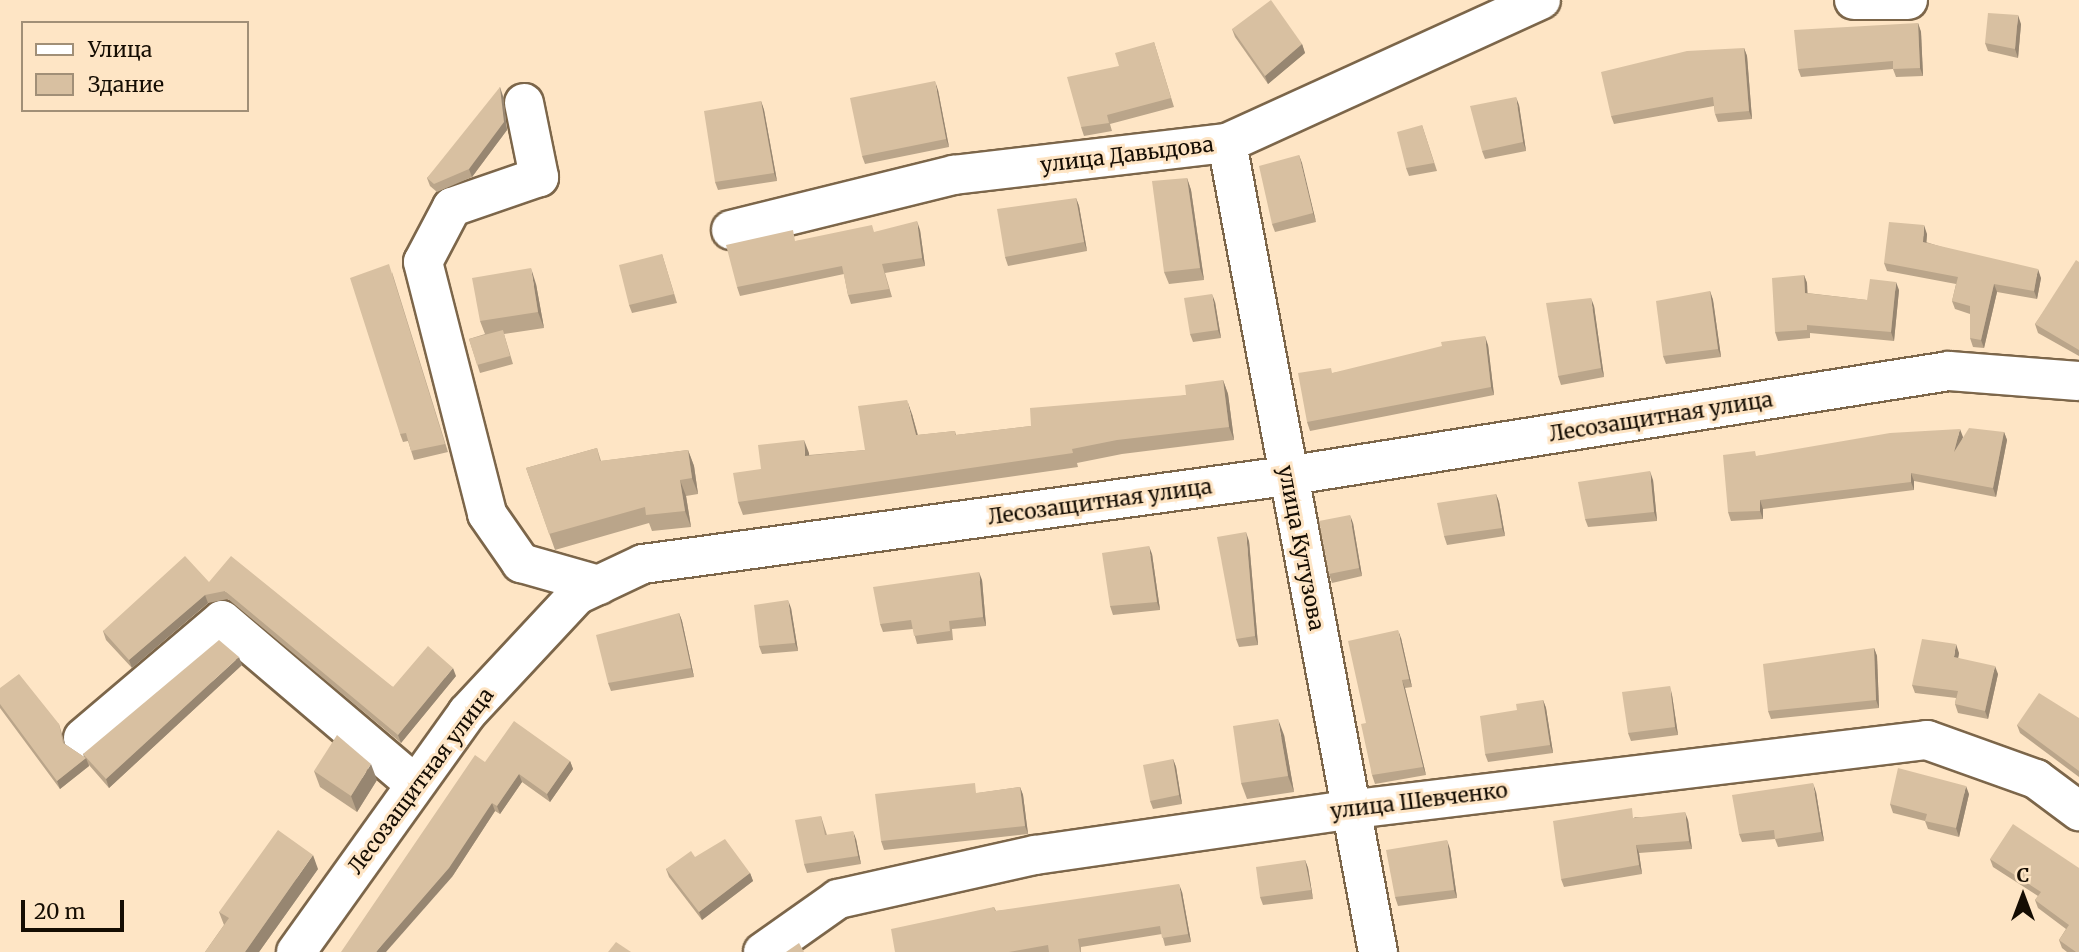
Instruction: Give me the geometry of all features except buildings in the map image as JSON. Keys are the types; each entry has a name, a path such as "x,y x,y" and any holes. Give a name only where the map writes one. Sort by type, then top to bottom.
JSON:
{"street":[{"name":"улица Давыдова","path":"731,230 954,175 1227,143 1541,0"},
{"path":"1854,0 1908,0"},
{"path":"524,103 539,177 452,207 423,262 487,514 521,563 599,585"},
{"name":"улица Кутузова","path":"1227,143 1286,476 1354,809 1378,952"},
{"name":"Лесозащитная улица","path":"296,952 467,713 578,595 643,565 1286,476 1949,371 2079,381"},
{"path":"83,738 222,620 415,784"},
{"name":"улица Шевченко","path":"763,952 838,899 1035,855 1354,809 1927,740 2036,779 2079,811"}]}
